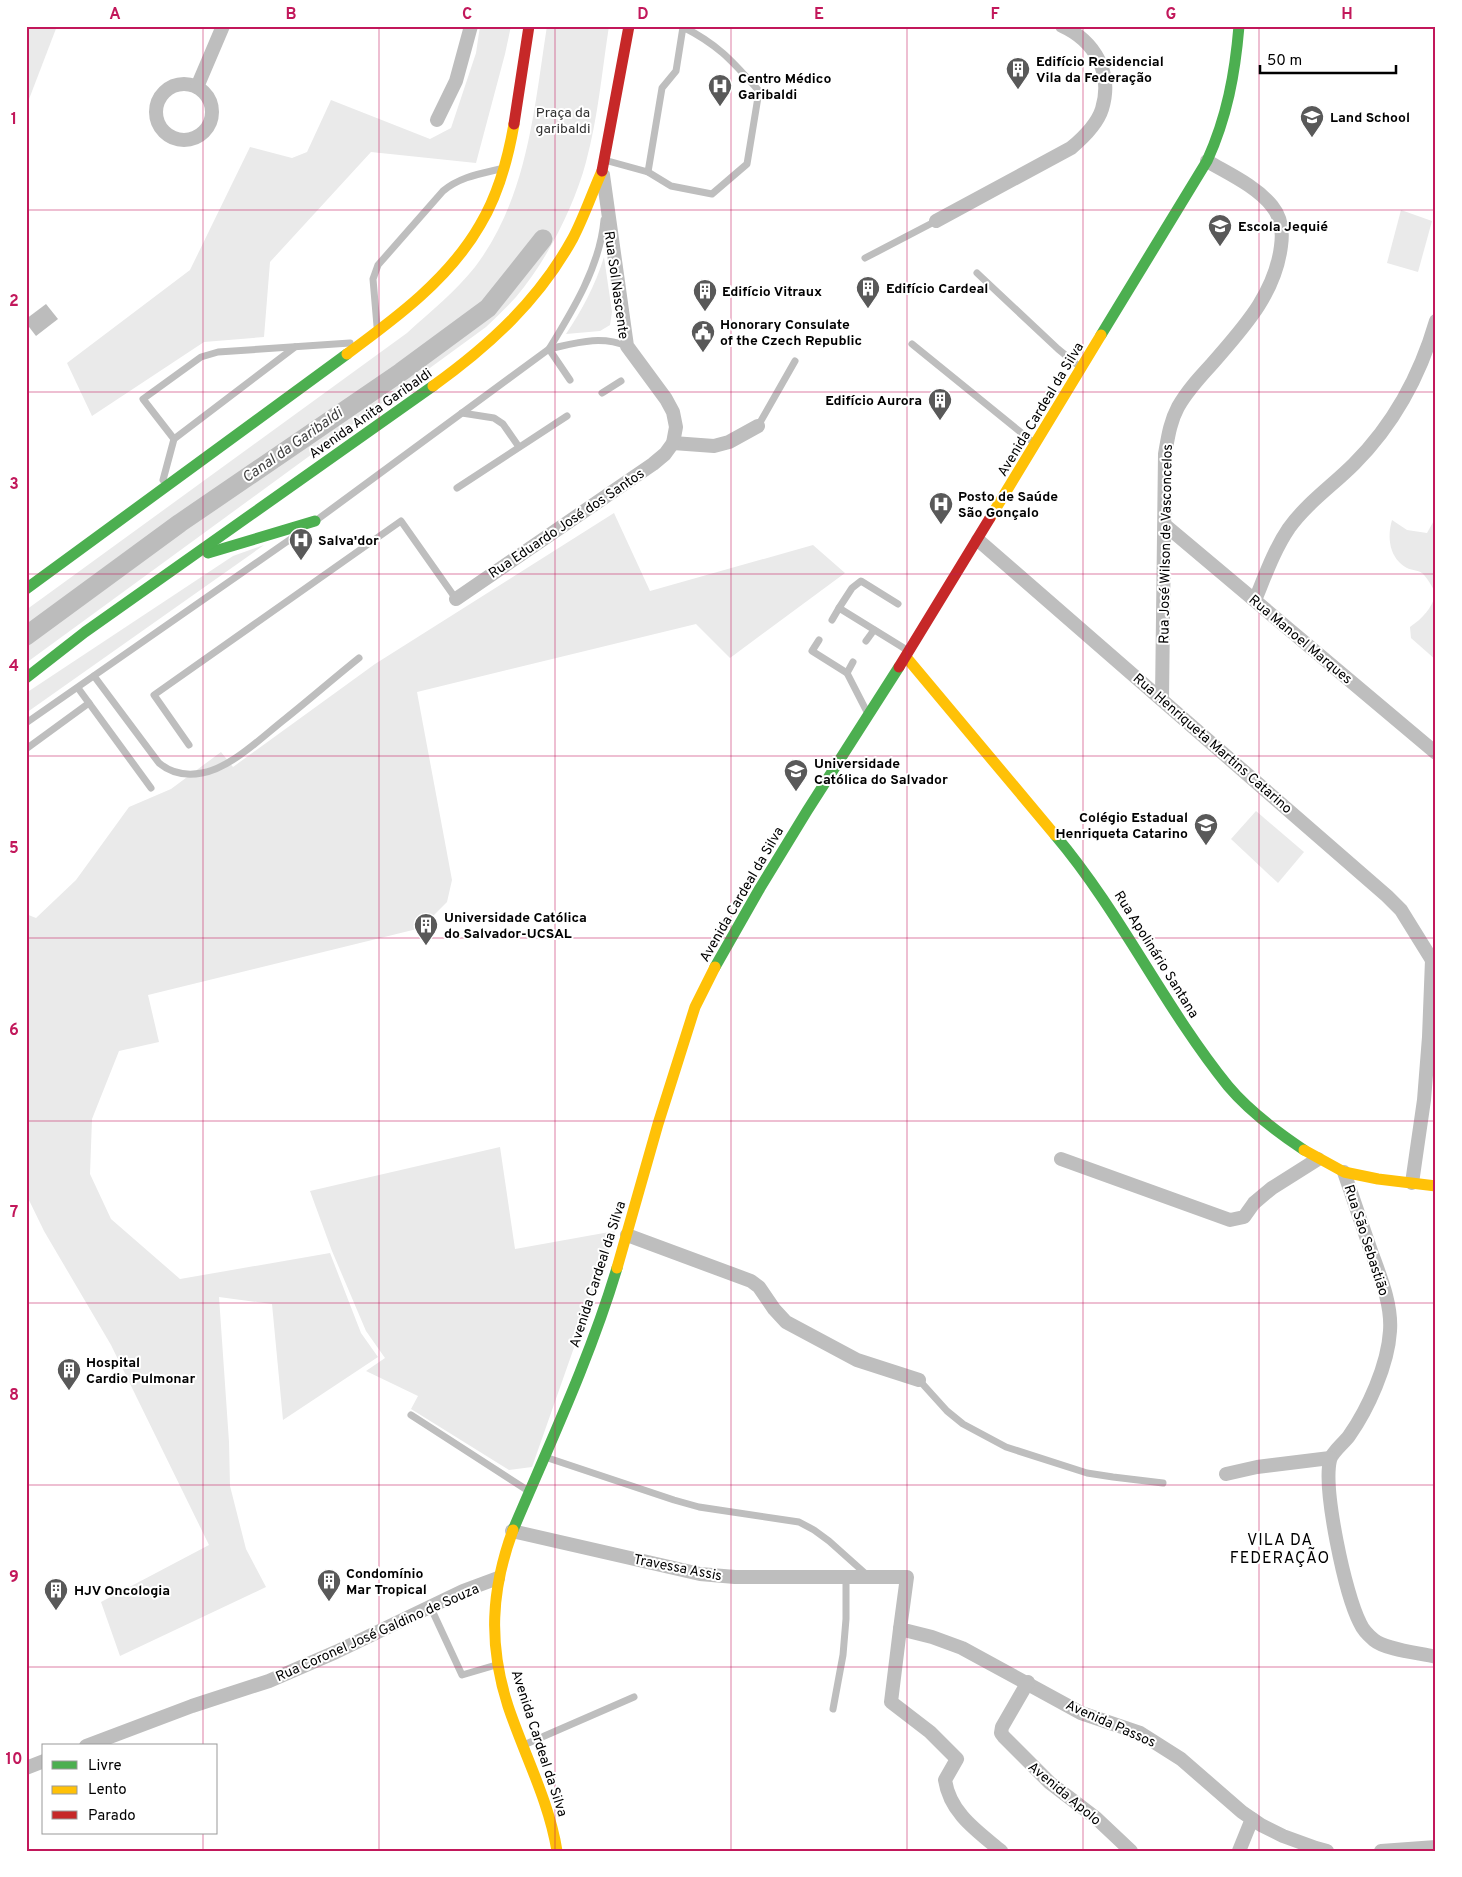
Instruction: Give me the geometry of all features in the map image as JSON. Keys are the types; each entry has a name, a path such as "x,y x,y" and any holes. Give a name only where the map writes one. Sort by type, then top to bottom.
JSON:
{"main road":[{"path":"26,589 378,330 435,281 460,254 479,226 493,199 505,168 514,132 529,26"},
{"name":"Avenida Anita Garibaldi","path":"26,678 86,632 438,382 500,334 557,266 574,236 604,166 629,26"},
{"name":"Avenida Cardeal da Silva","path":"557,1851 544,1802 508,1705 498,1664 495,1626 498,1578 512,1531 545,1457 601,1321 658,1124 695,1007 717,963 764,880 908,654 1207,161 1226,114 1232,88 1239,26"},
{"path":"191,558 315,521"},
{"name":"Rua Apolinário Santana","path":"908,654 1067,849 1098,890 1183,1024 1229,1087 1257,1114 1318,1159 1344,1172 1378,1179 1436,1186"}],"street":[{"path":"197,87 223,26"},
{"path":"437,120 456,81 471,26"},
{"path":"936,221 1071,148 1084,137 1094,124 1102,110 1105,95 1101,66 1087,41 1062,26"},
{"path":"185,83 197,87 207,95 212,107 212,120 206,131 196,139 183,141 171,138 161,130 156,118 156,105 162,93 172,86 185,83"},
{"name":"Rua José Wilson de Vasconcelos","path":"1162,698 1165,454 1169,428 1179,406 1192,386 1248,323 1262,302 1280,258 1282,242 1282,228 1273,207 1246,184 1207,161"},
{"name":"Rua Sol Nascente","path":"604,166 606,205 627,346 666,399 673,412 676,427 672,443"},
{"path":"1255,600 1276,551 1289,529 1307,506 1353,464 1377,438 1395,413 1412,385 1424,359 1436,321"},
{"path":"672,443 714,446 729,442 758,426"},
{"name":"Rua Eduardo José dos Santos","path":"456,599 653,464 665,454 672,443"},
{"name":"Rua Manoel Marques","path":"1165,525 1436,754"},
{"name":"Rua Henriqueta Martins Catarino","path":"978,540 1162,698 1387,896 1401,910 1434,961"},
{"path":"1412,1183 1424,1100 1434,961"},
{"path":"1061,1159 1230,1220 1244,1217 1254,1203 1272,1188 1318,1159"},
{"name":"Rua São Sebastião","path":"1330,1458 1348,1436 1368,1402 1384,1362 1390,1330 1387,1302 1382,1283 1344,1172"},
{"path":"627,1235 751,1281 759,1287 774,1309 786,1322 857,1360 919,1380"},
{"path":"1226,1474 1258,1467 1330,1458 1332,1506 1345,1579 1360,1624 1366,1634 1376,1642 1436,1657"},
{"name":"Travessa Assis","path":"512,1531 700,1574 735,1578 907,1577 900,1629"},
{"name":"Rua Coronel José Galdino de Souza","path":"91,1744 192,1706 269,1681 336,1652 463,1591 498,1578"},
{"path":"900,1629 891,1702 930,1732 958,1759 945,1780 949,1797 959,1813 1001,1851"},
{"name":"Avenida Passos","path":"900,1629 932,1637 962,1648 1081,1712 1140,1733 1181,1759 1252,1819 1283,1836 1327,1851"},
{"name":"Avenida Apolo","path":"1028,1682 1002,1727 1001,1733 1050,1783 1096,1818 1131,1851"},
{"path":"26,1768 42,1762"},
{"path":"1239,1851 1252,1819"},
{"path":"1381,1851 1436,1847"}],"lane":[{"path":"604,166 648,172 671,186 712,194 747,164 759,92 731,59 704,38 683,26 676,71 662,88 648,172"},
{"path":"378,330 374,279 378,266 443,191 455,182 468,176 505,168"},
{"path":"549,349 587,279 597,256 603,236 606,205"},
{"path":"865,258 936,221"},
{"path":"977,273 1058,349 1082,368"},
{"path":"26,723 315,521 549,349 593,339 616,342 627,346"},
{"path":"174,439 143,399 201,357 218,352 362,342"},
{"path":"912,344 1036,445"},
{"path":"161,490 174,439 296,347"},
{"path":"549,349 570,380"},
{"path":"758,426 796,361"},
{"path":"602,393 621,381"},
{"path":"462,413 494,418 503,424 519,448"},
{"path":"457,488 568,416"},
{"path":"189,745 154,695 401,521 456,599"},
{"path":"832,620 852,588 861,581 898,604"},
{"path":"839,608 908,654"},
{"path":"866,641 874,630"},
{"path":"819,640 812,652 847,673 869,715"},
{"path":"94,676 159,763 168,770 182,774 202,773 219,767 245,751 359,658"},
{"path":"847,673 853,662"},
{"path":"78,688 151,788"},
{"path":"26,749 89,703"},
{"path":"919,1380 947,1411 963,1424 1006,1447 1087,1473 1163,1483"},
{"path":"411,1415 529,1492"},
{"path":"545,1457 699,1507 798,1522 814,1530 829,1541 869,1577"},
{"path":"833,1708 843,1655 846,1618 846,1577"},
{"path":"430,1606 462,1675 498,1664"},
{"path":"523,1745 634,1697"}],"green space":[{"path":"26,26 57,26 26,107"},
{"path":"480,26 511,26 476,163 371,152 270,262 264,337 204,342 92,416 67,363 190,270 250,147 292,158 307,152 331,100 430,139 451,128 476,53"},
{"name":"Praça da garibaldi","path":"547,26 609,26 594,129 581,179 558,233 538,267 516,297 486,327 26,663 26,610 407,333 468,276 493,240 518,182 538,89"},
{"path":"1401,210 1432,221 1418,272 1387,263"},
{"path":"604,257 612,312 610,325 600,331 566,334 588,297"},
{"path":"614,513 650,591 813,545 845,573 730,658 696,624 417,692 452,880 447,902 421,928 148,995 159,1042 119,1051 92,1119 90,1174 111,1219 180,1279 330,1253 361,1333 378,1357 283,1420 272,1304 219,1297 229,1442 230,1486 246,1549 266,1587 120,1656 101,1602 209,1545 111,1345 44,1231 26,1194 26,914 36,918 76,880 129,807 171,789 221,752 233,767 375,664"},
{"path":"1436,517 1436,593 1422,573 1407,568 1396,559 1391,547 1390,527 1392,520 1407,530 1427,533"},
{"path":"264,545 26,713 26,693 233,556"},
{"path":"1436,594 1436,660 1411,638 1410,627 1426,613"},
{"path":"1256,811 1304,852 1278,883 1231,839"},
{"path":"500,1147 515,1249 615,1231 532,1467 509,1470 411,1409 418,1396 366,1371 385,1358 366,1331 332,1251 310,1191"}],"shaded area":[{"path":"46,304 58,319 36,336 26,323 26,319"}],"waterway":[{"name":"Canal da Garibaldi","path":"26,636 180,523 401,372 488,308 543,239"}],"traffic: fast":[{"path":"1101,335 1207,161 1225,112 1235,61 1239,26"},
{"path":"26,589 347,354"},
{"path":"26,678 85,632 433,386"},
{"path":"208,553 315,521"},
{"path":"715,967 807,811 899,667"},
{"path":"1055,835 1101,896 1183,1024 1228,1086 1264,1121 1304,1150"},
{"path":"513,1530 582,1368 617,1268"}],"traffic: slow":[{"path":"347,354 420,296 453,263 467,245 480,225 497,189 509,150 514,124"},
{"path":"433,386 493,338 512,320 545,282 573,238 602,171"},
{"path":"990,518 1101,335"},
{"path":"906,657 1055,835"},
{"path":"617,1268 658,1124 695,1007 715,967"},
{"path":"1304,1150 1344,1172 1378,1179 1436,1186"},
{"path":"513,1530 500,1574 496,1596 495,1639 497,1661 508,1706 542,1796 557,1851"}],"traffic: jam":[{"path":"514,124 529,26"},
{"path":"602,171 629,26"},
{"path":"899,667 990,518"}],"place":[{"name":"Edifício Residencial Vila da Federação","path":"1018,90"},
{"name":"Centro Médico Garibaldi","path":"720,107"},
{"name":"Land School","path":"1312,138"},
{"name":"Escola Jequié","path":"1220,247"},
{"name":"Edifício Cardeal","path":"868,309"},
{"name":"Edifício Vitraux","path":"705,312"},
{"name":"Honorary Consulate of the Czech Republic","path":"703,353"},
{"name":"Edifício Aurora","path":"940,421"},
{"name":"Posto de Saúde São Gonçalo","path":"941,525"},
{"name":"Salva'dor","path":"301,561"},
{"name":"Universidade Católica do Salvador","path":"796,792"},
{"name":"Colégio Estadual Henriqueta Catarino","path":"1206,846"},
{"name":"Universidade Católica do Salvador-UCSAL","path":"426,946"},
{"name":"Hospital Cardio Pulmonar","path":"69,1391"},
{"name":"Condomínio Mar Tropical","path":"329,1602"},
{"name":"HJV Oncologia","path":"56,1611"}],"district":[{"name":"VILA DA FEDERAÇÃO","path":"1280,1548"}]}
